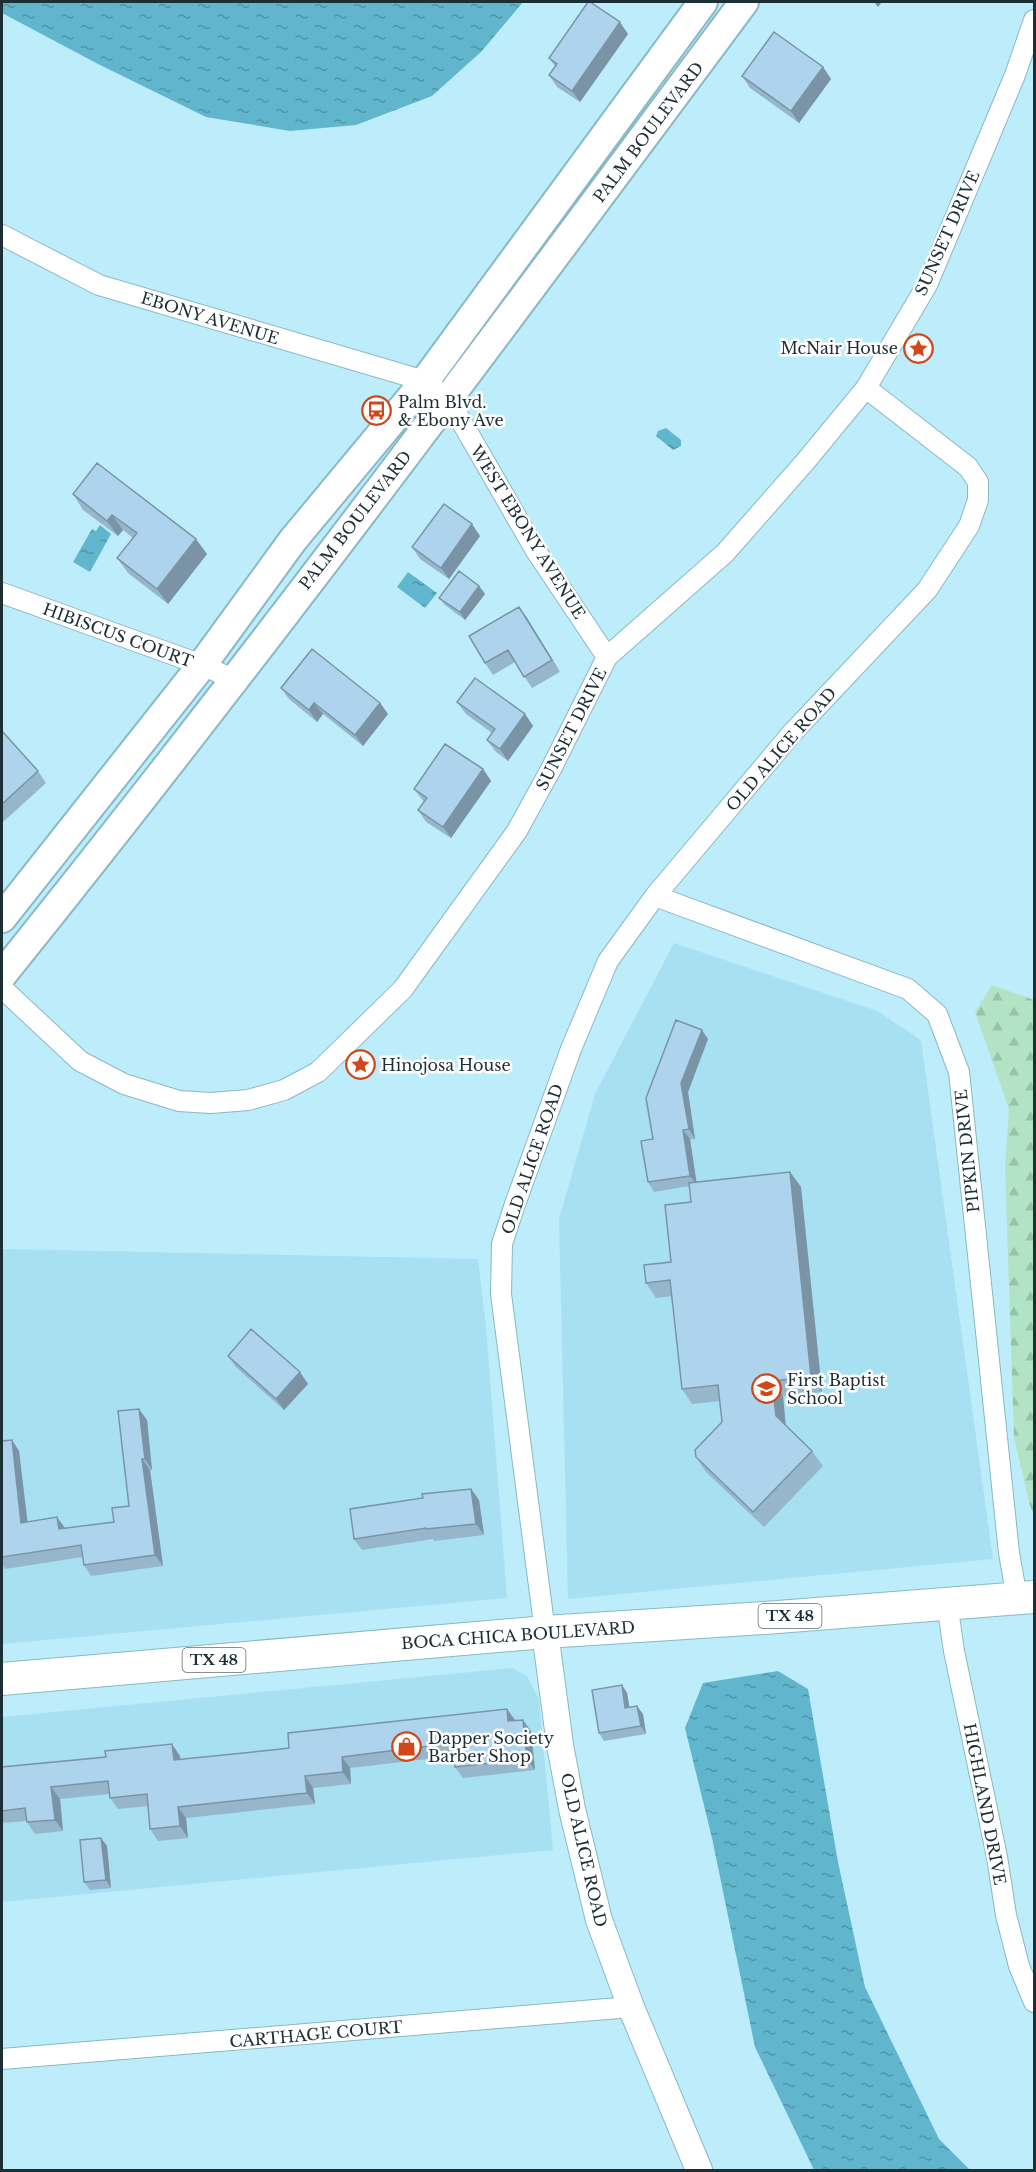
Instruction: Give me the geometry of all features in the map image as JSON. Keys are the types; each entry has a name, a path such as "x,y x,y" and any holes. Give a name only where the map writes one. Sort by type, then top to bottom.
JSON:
{"main road":[{"name":"PALM BOULEVARD","path":"2,918 201,665 293,540 425,381 703,2"},
{"name":"PALM BOULEVARD","path":"2,975 105,846 449,400 744,2"},
{"name":"BOCA CHICA BOULEVARD","path":"2,1679 545,1632 1026,1598"}],"street":[{"path":"1033,2 1035,11"},
{"name":"SUNSET DRIVE","path":"2,988 80,1061 124,1084 179,1101 211,1103 248,1100 284,1090 318,1072 403,989 517,831 607,657 725,553 806,462 866,388 927,285 1015,75 1035,20"},
{"name":"EBONY AVENUE","path":"2,235 99,285 425,381"},
{"name":"WEST EBONY AVENUE","path":"425,381 449,400 536,551 607,657"},
{"name":"OLD ALICE ROAD","path":"699,2170 631,2007 599,1920 583,1856 560,1745 545,1632 501,1294 502,1244 570,1048 608,962 655,896 793,732 927,590 969,526 978,500 978,482 968,467 866,388"},
{"name":"HIBISCUS COURT","path":"2,593 201,665 233,679"},
{"name":"PIPKIN DRIVE","path":"655,896 908,989 937,1014 958,1072 1009,1553 1026,1598"},
{"name":"HIGHLAND DRIVE","path":"947,1602 954,1651 997,1857 1006,1915 1019,1966 1035,2002"},
{"name":"CARTHAGE COURT","path":"2,2059 631,2007"}],"shaded area":[{"name":"First Baptist School","path":"674,943 877,1011 921,1040 993,1559 568,1599 559,1219 595,1094"},
{"path":"2,1249 478,1259 486,1327 507,1598 2,1644"},
{"path":"512,1668 527,1676 539,1700 553,1850 2,1902 2,1717"}],"green space":[{"path":"992,985 1034,1000 1034,1515 1014,1438 1005,1167 1009,1109 975,1012"}],"water":[{"path":"2,2 523,2 482,51 432,96 356,125 290,131 206,117 98,64 2,13"},
{"path":"666,428 681,440 681,446 673,450 656,436 658,431"},
{"path":"100,525 111,534 90,572 73,562 92,529 96,531"},
{"path":"408,572 437,593 425,608 397,587"},
{"path":"778,1671 808,1689 838,1862 865,1987 939,2139 970,2170 814,2170 755,2047 712,1838 685,1728 703,1683"}],"building":[{"path":"588,2 620,22 572,91 549,75 557,64 549,58"},
{"path":"774,32 823,67 791,111 742,76"},
{"path":"97,463 196,539 157,589 117,558 137,533 112,515 107,521 73,494"},
{"path":"444,504 472,524 441,568 412,547"},
{"path":"459,571 479,586 460,612 439,598"},
{"path":"519,607 552,660 524,677 508,650 485,663 469,636"},
{"path":"312,649 380,703 355,735 314,703 309,710 281,688"},
{"path":"475,678 525,714 500,749 487,740 495,729 457,702"},
{"path":"2,731 38,771 2,804"},
{"path":"445,744 483,769 443,827 418,810 427,798 414,789"},
{"path":"676,1020 702,1030 681,1083 689,1129 683,1130 690,1176 648,1182 641,1141 653,1139 646,1098"},
{"path":"790,1172 811,1377 772,1381 776,1416 812,1451 753,1512 696,1457 695,1450 722,1422 718,1385 682,1389 670,1280 646,1283 644,1265 671,1262 665,1205 691,1202 689,1183"},
{"path":"251,1329 300,1372 276,1399 228,1356"},
{"path":"139,1409 145,1459 142,1459 155,1555 84,1565 81,1545 2,1557 2,1441 12,1440 21,1523 57,1517 59,1529 114,1522 112,1508 129,1506 118,1411"},
{"path":"471,1489 476,1524 426,1528 354,1539 350,1509 423,1498 422,1494"},
{"path":"622,1685 625,1708 637,1706 641,1726 599,1733 592,1690"},
{"path":"507,1709 508,1721 523,1720 527,1759 455,1767 452,1743 342,1757 343,1772 305,1776 307,1793 178,1807 180,1826 150,1829 147,1794 110,1798 108,1781 51,1787 55,1820 27,1822 25,1808 2,1811 2,1767 106,1757 105,1751 172,1744 174,1760 272,1750 289,1748 288,1733"},
{"path":"101,1838 106,1880 84,1882 80,1840"}],"place":[{"name":"McNair House","path":"919,348"},
{"name":"Palm Blvd. & Ebony Ave","path":"377,411"},
{"name":"Hinojosa House","path":"360,1065"},
{"name":"First Baptist School","path":"766,1389"},
{"name":"Dapper Society Barber Shop","path":"407,1747"}]}
